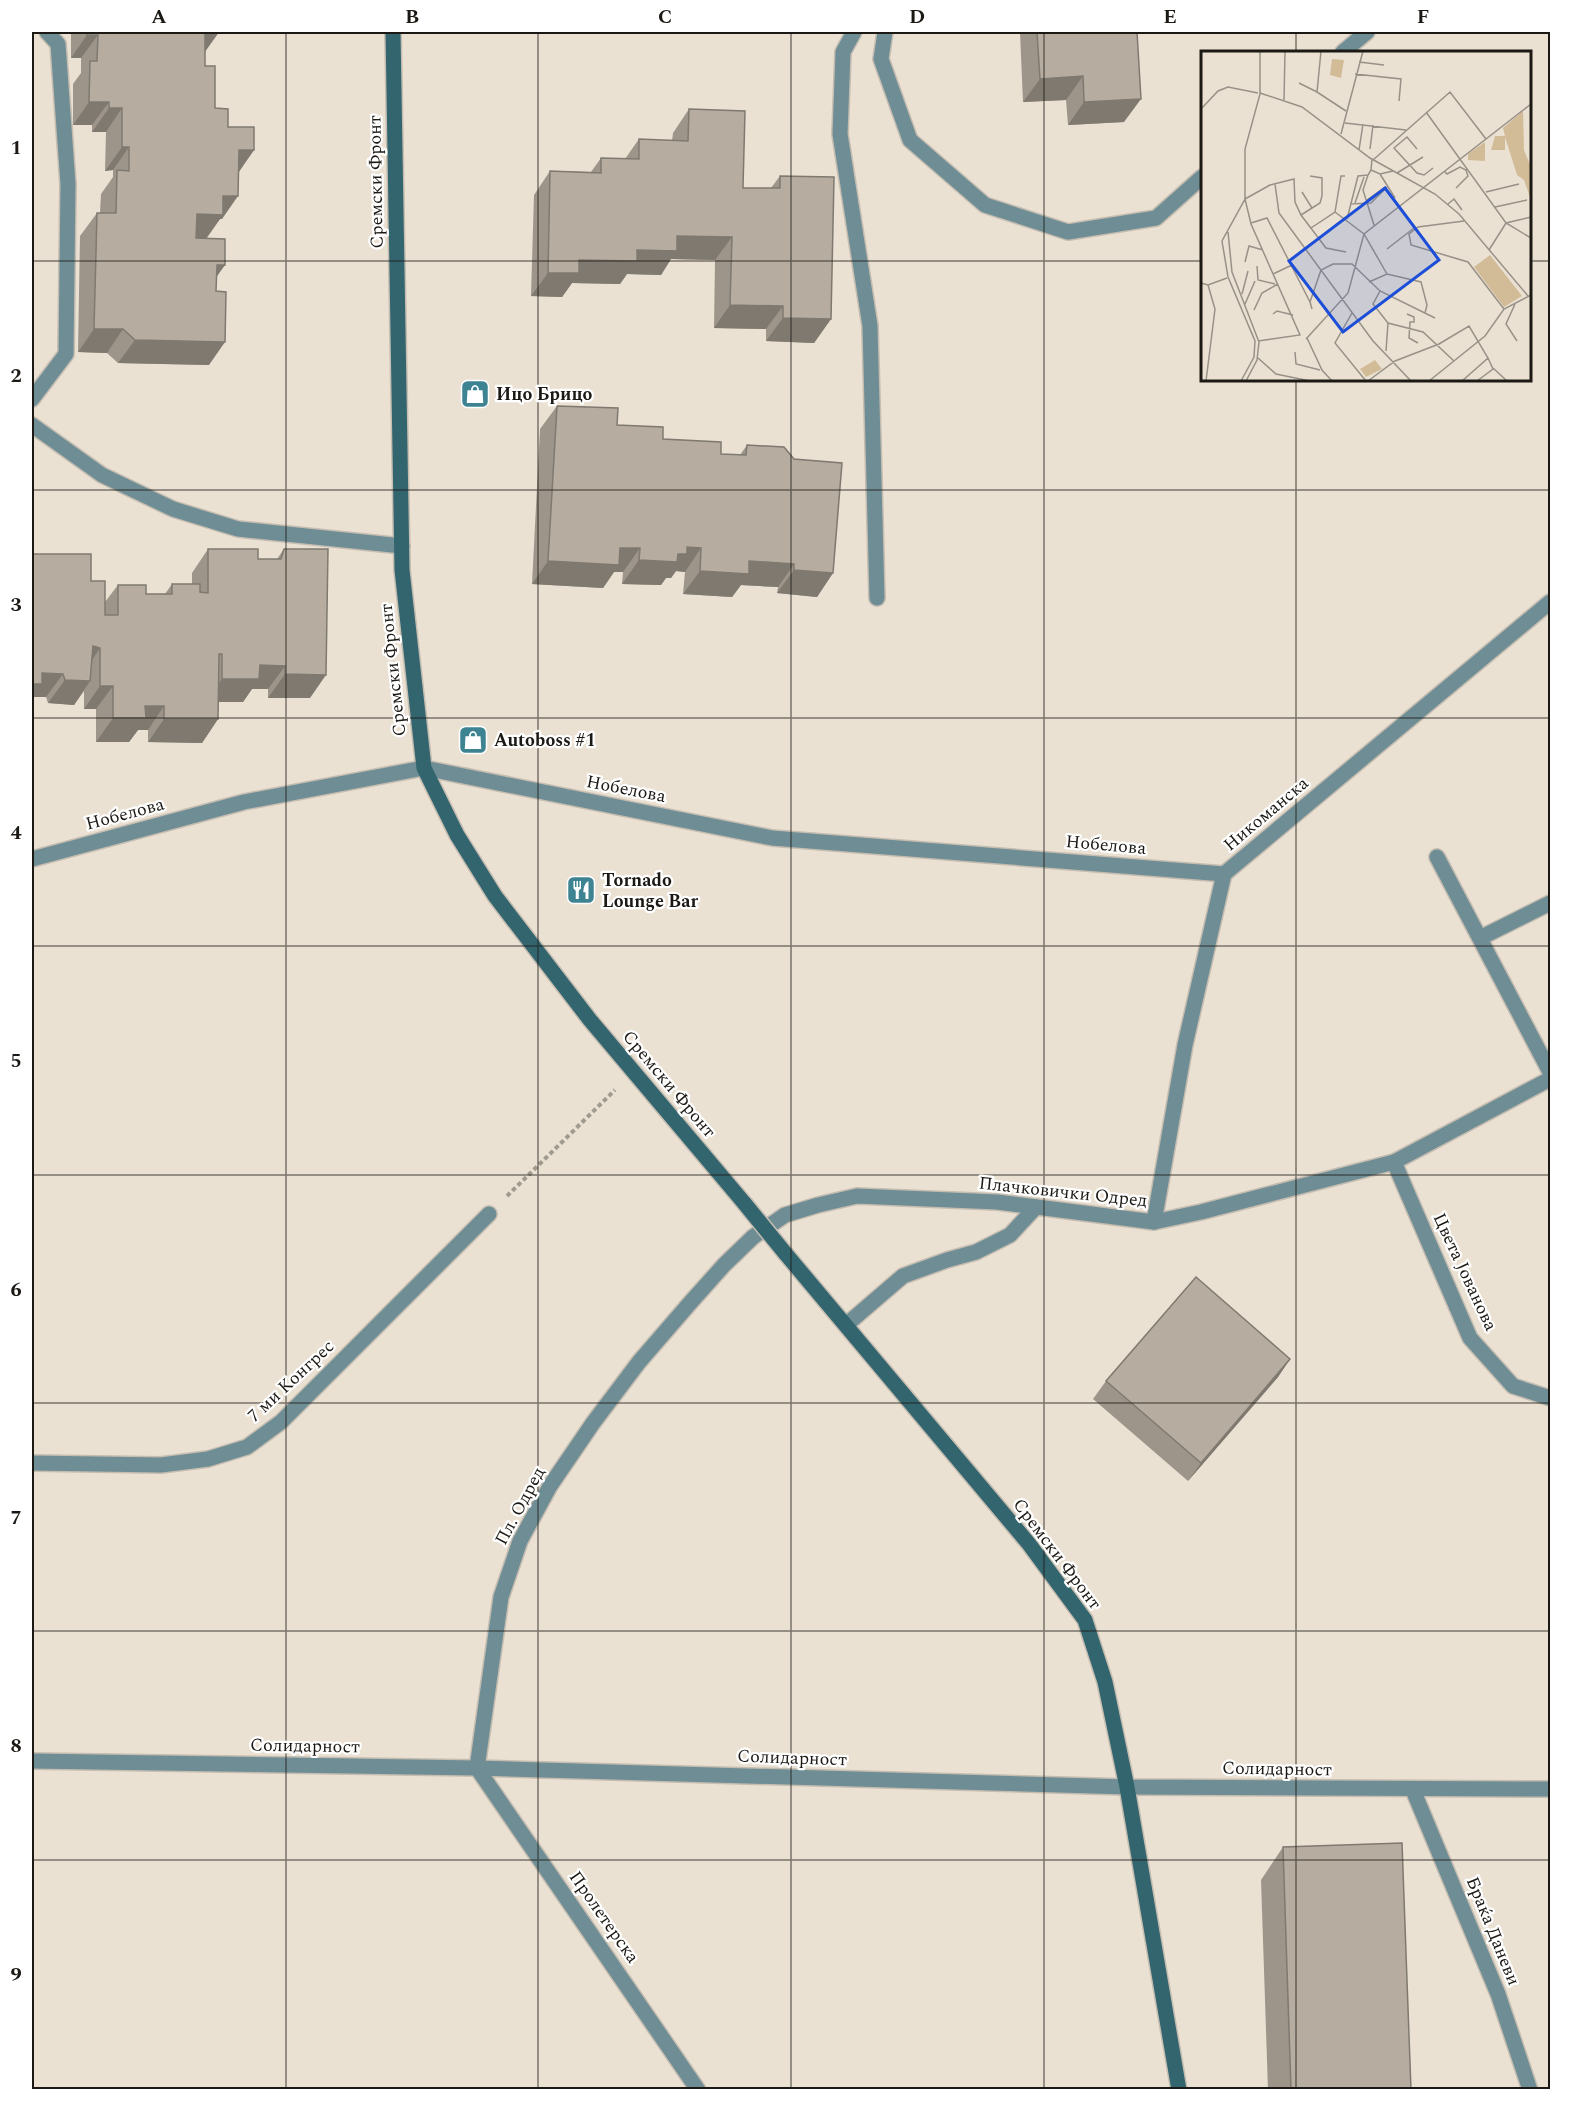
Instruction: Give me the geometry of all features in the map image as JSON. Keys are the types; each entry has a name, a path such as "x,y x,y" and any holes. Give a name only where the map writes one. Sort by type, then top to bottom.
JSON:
{"street":[{"path":"32,399 66,354 68,184 58,44 47,32"},
{"name":"Сремски Фронт","path":"393,32 402,570 424,768 457,835 495,896 590,1020 1029,1544 1085,1620 1105,1682 1128,1787 1179,2090"},
{"path":"854,32 843,52 840,134 870,326 877,598"},
{"path":"885,32 881,59 910,140 985,205 1068,232 1156,218 1201,179"},
{"path":"1344,51 1367,32"},
{"path":"32,425 102,475 173,509 238,529 402,546"},
{"name":"Никоманска","path":"1154,1222 1185,1045 1224,874 1551,602"},
{"name":"Нобелова","path":"32,860 244,802 424,768 772,838 1224,874"},
{"path":"1437,857 1551,1072"},
{"path":"1480,938 1551,903"},
{"name":"Плачковички Одред","path":"690,1303 724,1264 753,1238 785,1215 818,1205 857,1196 998,1202 1154,1222 1394,1162 1551,1079"},
{"name":"Цвета Јованова","path":"1394,1162 1470,1338 1513,1386 1551,1398"},
{"path":"846,1325 903,1275 976,1252 1010,1235 1036,1207"},
{"name":"7 ми Конгрес","path":"32,1462 161,1465 208,1459 247,1447 281,1422 489,1214"},
{"name":"Пл. Одред","path":"477,1768 501,1597 520,1541 550,1486 593,1423 639,1362 690,1303"},
{"name":"Солидарност","path":"32,1761 477,1768 1128,1787 1551,1789"},
{"name":"Пролетерска","path":"477,1768 698,2090"},
{"name":"Браќа Даневи","path":"1413,1790 1498,1994 1530,2090"}],"path":[{"path":"489,1214 634,1072"}],"building":[{"path":"87,32 205,32 205,66 215,66 215,108 228,109 228,127 254,127 254,150 239,150 238,196 223,196 223,215 197,214 196,238 225,239 225,265 217,265 216,291 226,292 225,342 135,340 123,329 94,329 97,213 116,213 117,170 129,171 129,147 122,147 122,108 109,108 109,102 89,102 90,61 97,61 98,35 87,35"},
{"path":"1037,32 1137,32 1141,99 1084,102 1083,76 1040,79"},
{"path":"689,109 745,111 743,188 780,188 780,176 834,177 831,319 783,318 783,306 730,305 732,237 677,236 677,251 637,250 637,261 579,260 579,273 548,273 550,171 601,173 601,158 639,159 639,139 688,141"},
{"path":"557,406 618,408 617,425 663,427 663,439 721,442 721,454 746,455 747,445 784,447 794,459 842,463 833,573 794,570 794,564 749,561 749,574 700,571 701,548 687,547 687,554 678,554 677,562 639,560 640,548 620,548 619,565 548,561"},
{"path":"208,549 258,549 258,559 281,559 284,549 328,549 326,675 285,674 285,666 260,665 259,679 222,679 222,654 219,654 218,719 164,719 164,706 145,706 146,718 113,718 113,686 100,686 100,648 93,646 90,681 65,680 63,674 42,673 42,684 32,684 32,554 91,554 91,581 105,581 105,615 118,615 118,585 146,585 146,594 172,594 172,584 200,584 200,592 208,593"},
{"path":"1196,1277 1290,1359 1201,1463 1106,1381"},
{"path":"1402,1843 1411,2090 1291,2090 1283,1847"}],"place":[{"name":"Ицо Брицо","path":"475,394"},
{"name":"Autoboss #1","path":"473,740"},
{"name":"Tornado Lounge Bar","path":"581,890"}]}
